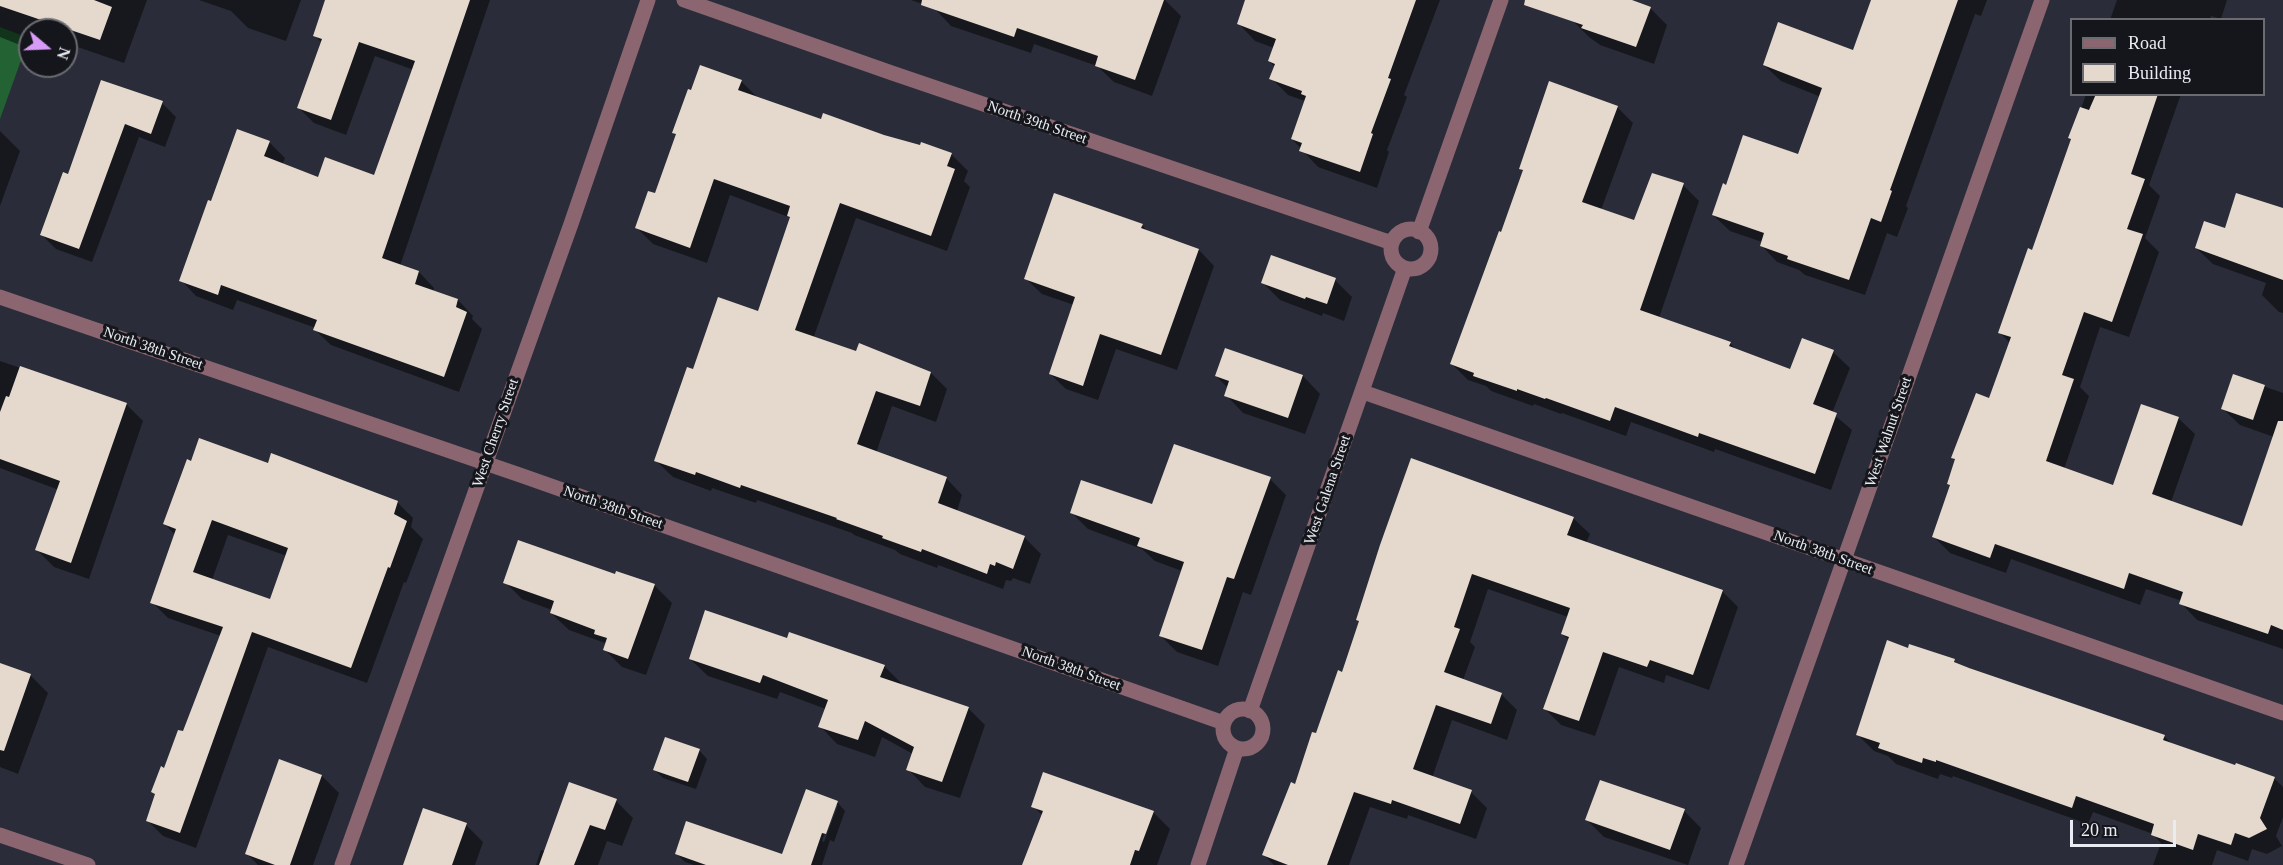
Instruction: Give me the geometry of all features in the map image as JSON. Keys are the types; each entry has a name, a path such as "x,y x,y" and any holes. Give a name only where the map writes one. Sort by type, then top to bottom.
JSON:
{"street":[{"name":"West Cherry Street","path":"342,865 571,224 648,0"},
{"name":"North 39th Street","path":"684,0 1392,243"},
{"path":"1419,232 1501,0"},
{"name":"West Walnut Street","path":"1736,865 2042,0"},
{"path":"1410,230 1419,232 1426,237 1429,243 1430,255 1424,265 1418,268 1405,268 1395,262 1392,256 1392,243 1399,233 1410,230"},
{"name":"West Galena Street","path":"1250,711 1405,268"},
{"name":"North 38th Street","path":"0,297 1224,723"},
{"name":"North 38th Street","path":"1363,392 2283,713"},
{"path":"1236,710 1250,711 1262,722 1262,735 1256,745 1250,748 1237,748 1227,742 1224,735 1224,723 1236,710"},
{"path":"1198,865 1237,748"},
{"path":"0,835 88,865"}],"green space":[{"path":"0,27 18,34 18,69 0,119"}],"building":[{"path":"0,0 94,0 112,7 100,40 78,33 78,18 35,18 0,6"},
{"path":"325,0 470,0 382,258 419,271 415,284 458,299 456,307 467,312 444,377 313,330 317,320 221,285 218,295 179,281 237,129 270,141 264,156 318,177 325,157 374,175 415,61 359,42 331,120 297,108 322,39 313,36"},
{"path":"922,0 1164,0 1135,80 1095,66 1098,56 1017,28 1014,37 921,5"},
{"path":"1245,0 1416,0 1388,78 1391,79 1371,133 1373,134 1360,172 1299,151 1302,143 1291,139 1306,96 1301,94 1302,91 1269,79 1275,64 1268,61 1276,39 1237,24"},
{"path":"1525,0 1632,0 1651,7 1636,47 1581,28 1583,25 1524,5"},
{"path":"1871,0 1958,0 1890,190 1892,191 1881,222 1871,218 1849,280 1787,259 1788,256 1760,246 1764,233 1712,215 1723,183 1726,185 1743,135 1798,154 1822,88 1763,65 1778,22 1853,50"},
{"path":"700,65 742,80 738,90 821,119 823,113 884,135 920,145 921,142 952,153 947,166 955,169 931,236 840,203 795,330 856,351 859,343 931,372 920,406 876,391 857,444 947,477 938,503 1025,536 1013,569 996,562 995,566 990,564 987,574 922,549 921,552 882,538 883,536 837,518 741,485 740,488 696,472 695,475 654,461 687,367 693,369 718,297 758,311 790,217 787,216 790,206 714,179 690,248 635,228 648,191 655,193 676,134 672,133 688,89 691,90"},
{"path":"101,80 163,101 151,134 125,124 79,249 40,235 63,172 68,174"},
{"path":"1549,81 1618,106 1582,202 1634,220 1652,173 1684,183 1640,310 1731,342 1729,346 1790,369 1802,338 1834,350 1813,404 1837,413 1815,474 1699,433 1698,437 1615,407 1610,421 1546,398 1473,376 1474,373 1450,364 1523,170 1519,169"},
{"path":"2095,96 2157,96 2131,174 2145,179 2127,229 2143,234 2112,322 2084,312 2062,375 2074,379 2046,461 2113,485 2141,404 2179,417 2152,494 2242,526 2278,421 2283,421 2283,630 2271,625 2268,634 2179,604 2183,592 2129,573 2124,589 1995,544 1990,558 1932,537 1950,485 1947,484 1955,459 1951,458 1976,393 1989,398 2011,337 1998,333 2028,248 2032,250 2071,139 2068,138 2080,107 2089,110"},
{"path":"1054,193 1143,224 1141,228 1199,249 1161,355 1100,334 1083,386 1049,374 1075,297 1024,279"},
{"path":"2236,193 2283,208 2283,280 2195,248 2204,221 2225,228"},
{"path":"1271,255 1336,278 1327,304 1306,297 1305,299 1261,283"},
{"path":"1225,348 1303,375 1288,418 1224,396 1229,381 1215,376"},
{"path":"20,366 127,403 71,563 35,550 60,481 0,459 0,412 6,396 9,397"},
{"path":"2233,374 2265,385 2253,420 2221,409"},
{"path":"199,438 268,463 271,453 398,501 394,514 407,521 351,668 252,632 180,833 146,821 155,794 151,792 161,766 164,768 178,730 183,731 223,627 150,603 176,529 163,524 187,459 191,461","holes":["212,520 288,548 270,599 193,572"]},
{"path":"1174,444 1271,477 1234,579 1227,577 1202,650 1159,636 1184,562 1137,546 1140,538 1070,513 1081,480 1152,504"},
{"path":"1411,458 1574,517 1567,535 1723,590 1693,675 1650,660 1647,667 1603,652 1579,721 1543,709 1569,637 1561,634 1570,608 1472,574 1454,627 1460,629 1444,672 1502,693 1491,724 1436,705 1413,769 1472,790 1460,824 1392,800 1391,804 1354,792 1327,865 1288,865 1262,855 1291,782 1295,784 1312,732 1316,733 1338,670 1342,672 1380,545"},
{"path":"518,540 615,574 616,571 655,584 628,659 603,650 607,638 594,634 595,630 550,613 554,601 503,583"},
{"path":"705,610 787,638 789,632 885,665 880,677 969,707 942,782 906,770 914,747 865,721 858,740 818,727 828,700 763,675 760,683 689,659"},
{"path":"1887,640 1908,648 1909,644 1955,659 1954,662 1969,668 2165,735 2163,740 2275,777 2260,818 2267,829 2249,838 2235,833 2231,845 2198,834 2193,850 2151,835 2154,824 2076,796 2072,808 1936,760 1936,762 1923,758 1922,763 1878,748 1880,743 1856,735"},
{"path":"0,663 31,674 4,751 0,750"},
{"path":"665,737 700,749 688,782 653,770"},
{"path":"279,759 322,775 290,865 275,865 245,854"},
{"path":"1043,772 1154,811 1139,851 1135,850 1130,865 1022,865 1043,811 1031,807"},
{"path":"1600,780 1685,809 1670,850 1585,820"},
{"path":"569,782 617,799 605,830 590,825 574,865 539,865"},
{"path":"806,789 838,801 826,834 822,833 811,865 706,865 675,854 686,821 782,854"},
{"path":"423,808 467,823 452,865 403,865"}]}
